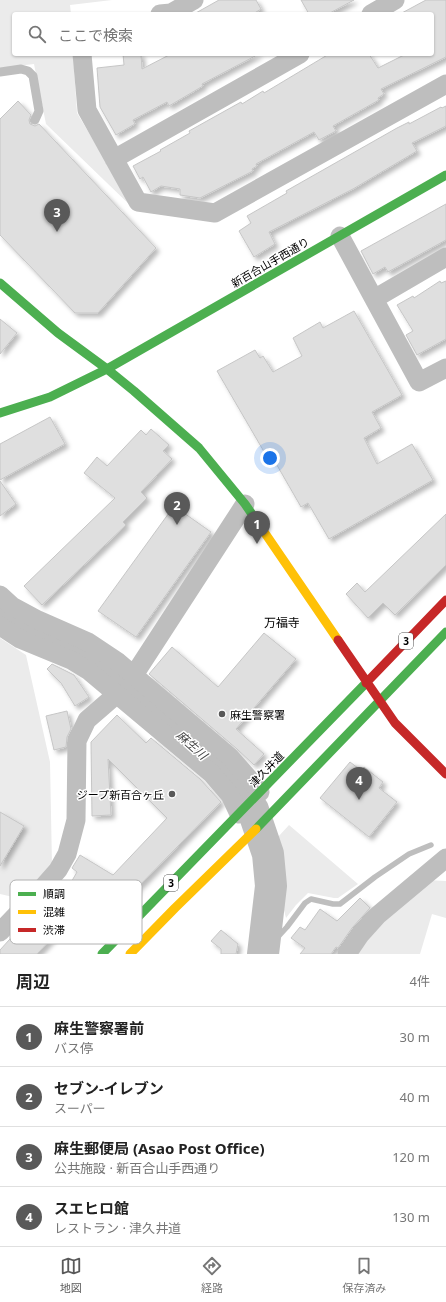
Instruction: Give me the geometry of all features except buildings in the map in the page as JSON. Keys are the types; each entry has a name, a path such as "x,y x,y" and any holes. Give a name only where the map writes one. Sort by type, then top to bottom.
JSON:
{"street":[{"path":"173,12 194,0"},
{"path":"374,12 395,0"},
{"path":"82,56 87,110 138,202 215,213 446,84"},
{"path":"114,159 296,56"},
{"name":"新百合山手西通り","path":"0,413 50,397 107,369 446,175"},
{"path":"340,236 419,382 446,368"},
{"path":"374,299 446,257"},
{"path":"0,283 58,333 107,369 199,448 245,504 366,682 396,723 446,774"},
{"path":"134,675 245,504"},
{"path":"0,594 12,606 38,620 88,642 118,662 134,675 140,698 212,774 230,795 240,813"},
{"name":"津久井道","path":"142,913 446,600"},
{"path":"0,626 20,639 71,660 89,671 117,694 140,698 230,756 252,782 257,795"},
{"name":"3","path":"142,941 174,908 267,819 446,632"},
{"path":"49,880 58,870 68,854 76,820 77,741 87,720 117,694"},
{"path":"347,954 360,935 378,915 446,858"},
{"path":"0,932 10,921"},
{"name":"津久井道","path":"102,954 112,944"},
{"name":"3","path":"130,954 140,944"}],"lane":[{"path":"0,72 21,69 28,71 33,76 39,111 35,120"}],"shaded area":[{"path":"0,0 112,0 70,5 71,12 12,12 12,56 73,56 77,113 135,210 46,124 34,64 0,68"},
{"path":"0,638 26,655 50,762 52,866 39,880 10,880 10,896 0,894"},
{"path":"289,825 358,884 338,898 308,893 286,918 283,906 284,873 278,837"},
{"path":"426,880 446,881 446,918 432,914 420,954 354,954 361,941"}],"waterway":[{"name":"麻生川","path":"0,613 30,634 52,643 79,650 106,667 232,781 253,810 268,854 271,886 263,954"},
{"path":"263,953 287,927 305,903 311,899 340,904 375,877 409,854 431,845"}],"traffic: fast":[{"path":"0,413 50,397 107,369 446,175"},
{"path":"0,283 58,333 134,391 199,448 245,504 256,520"},
{"path":"256,829 446,632"},
{"path":"142,913 366,683"},
{"path":"102,954 112,944"}],"traffic: slow":[{"path":"256,520 338,640"},
{"path":"142,942 256,829"},
{"path":"130,954 140,944"}],"traffic: jam":[{"path":"366,683 446,600"},
{"path":"338,640 395,723 446,774"}],"place":[{"name":"麻生郵便局 (Asao Post Office)","path":"57,232"},
{"name":"セブン-イレブン","path":"177,525"},
{"name":"麻生警察署前","path":"257,544"},
{"name":"麻生警察署","path":"222,714"},
{"name":"ジープ新百合ヶ丘","path":"172,794"},
{"name":"スエヒロ館","path":"359,800"}],"district":[{"name":"万福寺","path":"282,622"}]}
